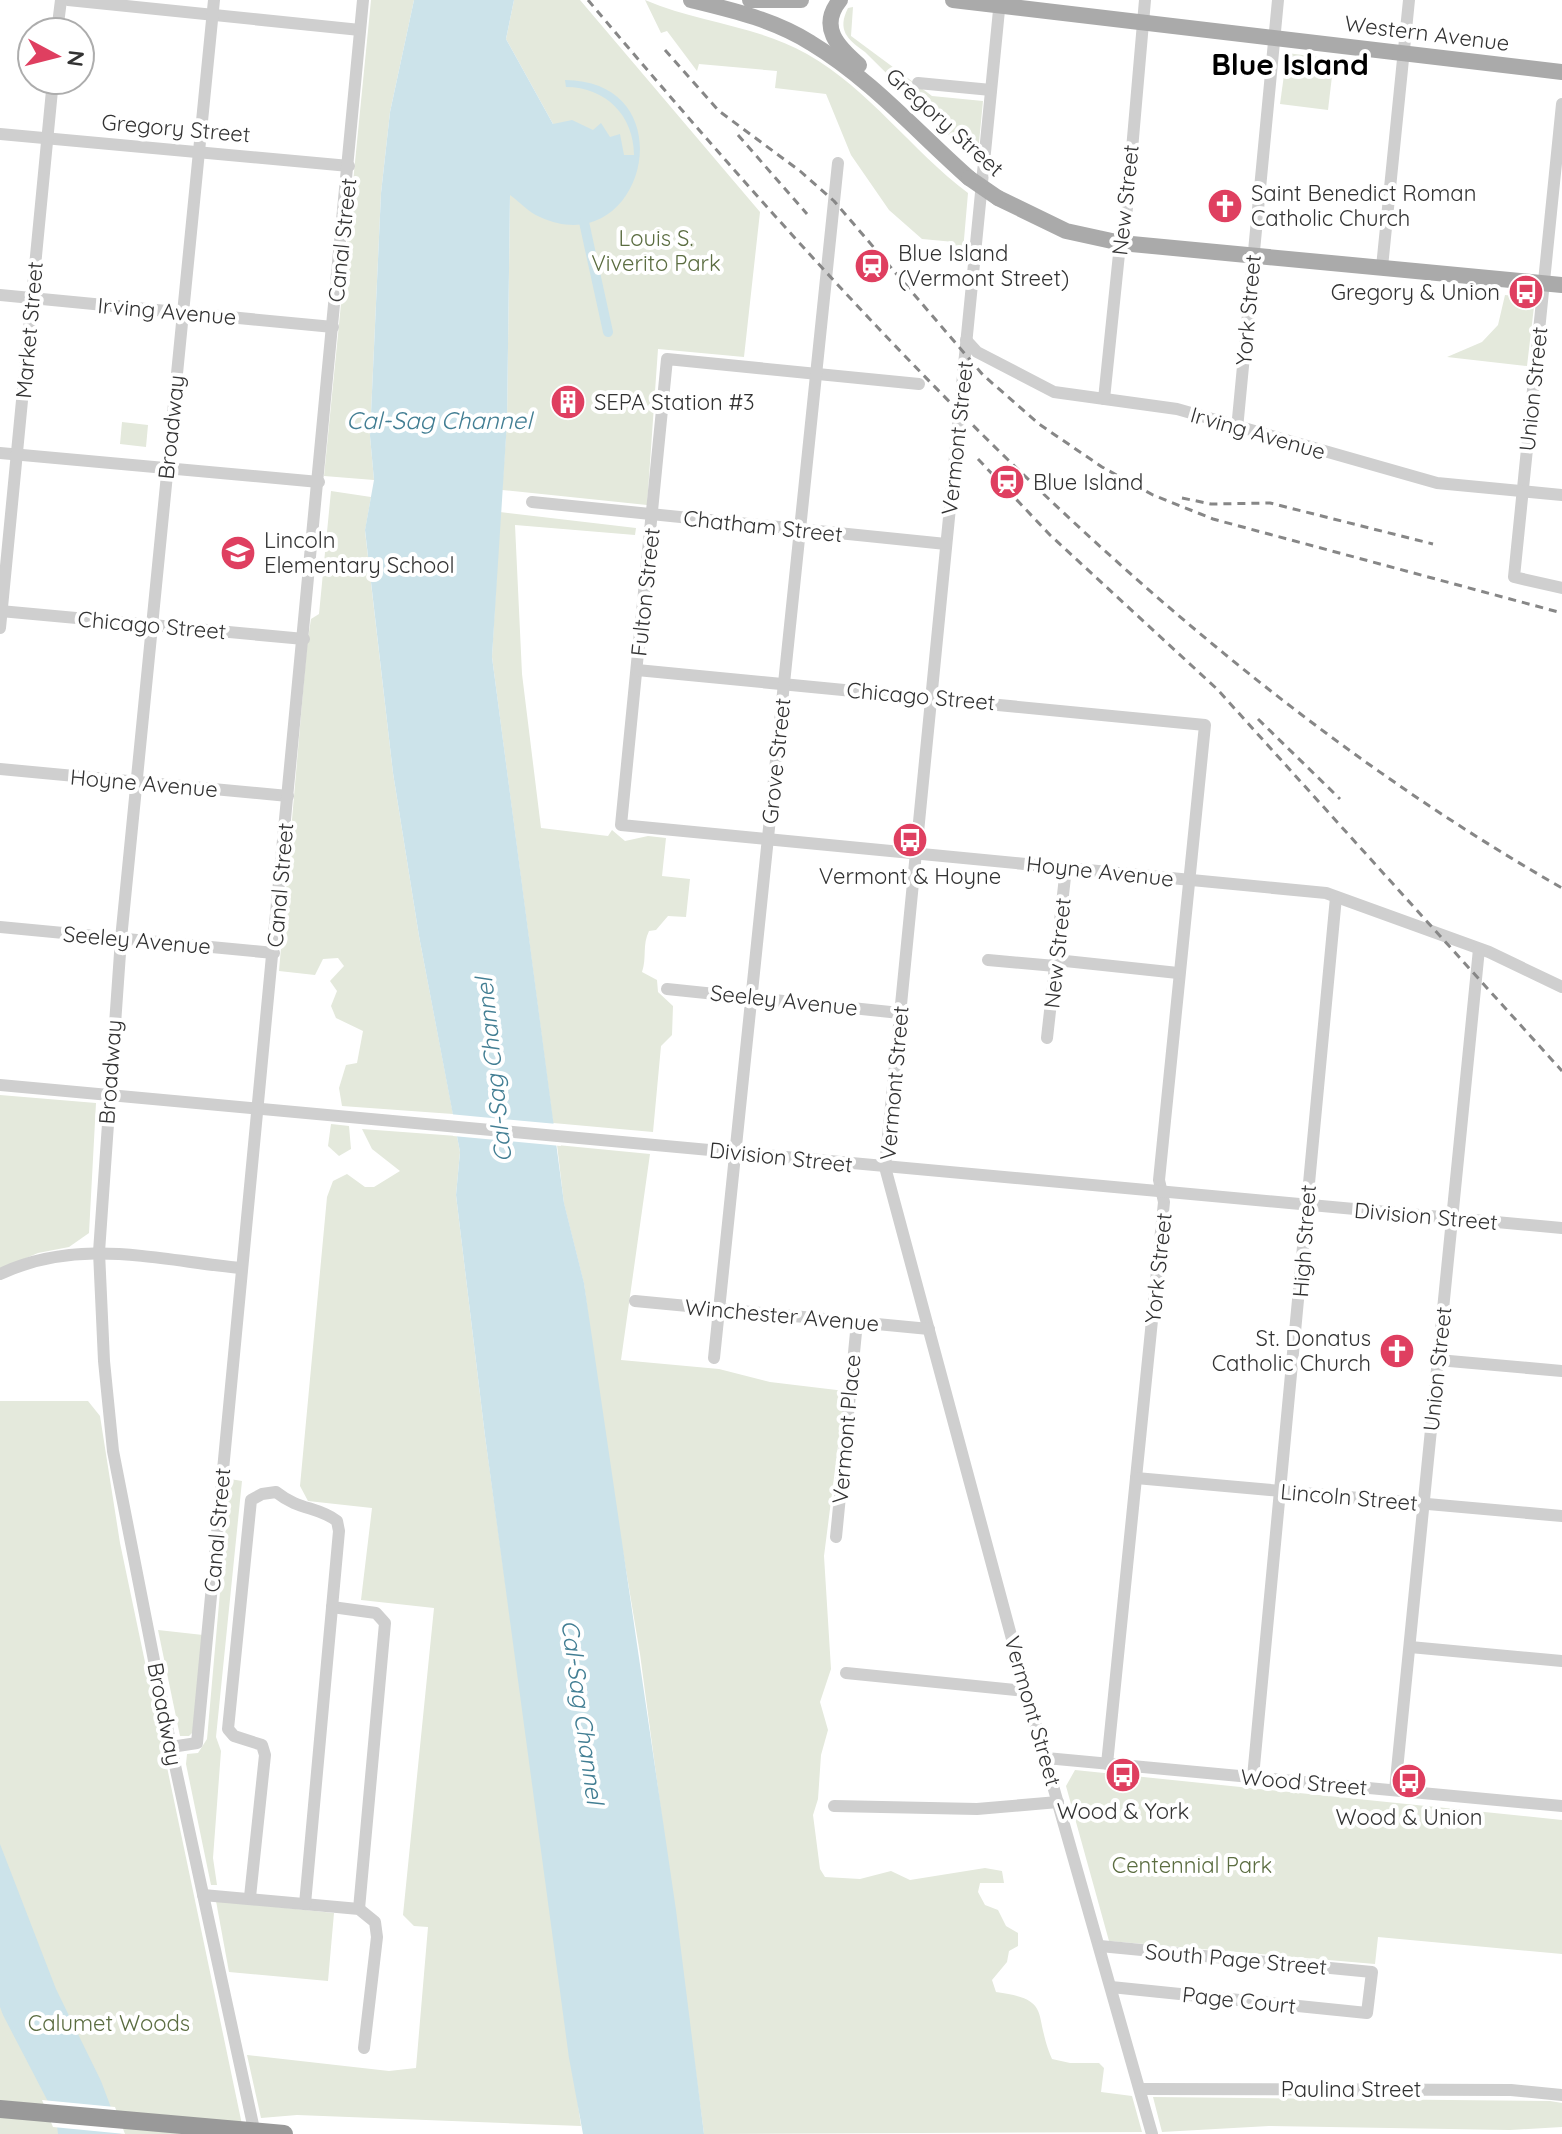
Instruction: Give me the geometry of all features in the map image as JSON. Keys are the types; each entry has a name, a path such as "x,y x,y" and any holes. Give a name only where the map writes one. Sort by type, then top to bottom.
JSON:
{"highway":[{"path":"0,2109 284,2134"}],"main road":[{"name":"Gregory Street","path":"691,0 744,14 812,43 869,84 969,178 998,198 1066,231 1121,243 1562,285"},
{"path":"750,0 801,0"},
{"path":"840,0 831,17 833,39 911,122"},
{"name":"Western Avenue","path":"953,0 1000,2 1562,72"}],"street":[{"path":"68,0 360,30"},
{"name":"Broadway","path":"214,0 121,939 107,1094 99,1252 104,1361 113,1451 171,1747 255,2134"},
{"name":"Canal Street","path":"171,1747 197,1743 363,0"},
{"name":"New Street","path":"1104,399 1145,0"},
{"name":"York Street","path":"1237,429 1278,0"},
{"path":"1382,267 1409,0"},
{"name":"Vermont Street","path":"1000,2 885,1167 1026,1691 1152,2134"},
{"path":"918,83 991,90"},
{"name":"Market Street","path":"0,628 51,96"},
{"name":"Union Street","path":"1562,104 1514,577 1562,588"},
{"name":"Gregory Street","path":"0,134 349,166"},
{"name":"Grove Street","path":"714,1358 838,163"},
{"name":"Irving Avenue","path":"0,295 333,327"},
{"name":"Irving Avenue","path":"966,340 977,352 1045,388 1177,409 1237,429 1437,483 1562,495"},
{"name":"Fulton Street","path":"621,825 667,359 816,374"},
{"path":"816,374 919,384"},
{"path":"0,453 319,482"},
{"name":"Chatham Street","path":"532,502 946,544"},
{"name":"Chicago Street","path":"1,611 304,639"},
{"name":"Chicago Street","path":"637,670 1205,725"},
{"name":"York Street","path":"1107,1764 1164,1202 1159,1178 1205,725"},
{"name":"Hoyne Avenue","path":"0,769 288,796"},
{"name":"Hoyne Avenue","path":"621,825 1336,897 1479,949 1562,987"},
{"name":"New Street","path":"1047,1038 1066,868"},
{"name":"High Street","path":"1253,1777 1336,897"},
{"name":"Seeley Avenue","path":"0,927 274,953"},
{"name":"Union Street","path":"1395,1790 1479,949"},
{"path":"988,960 1178,973"},
{"name":"Seeley Avenue","path":"667,989 900,1013"},
{"name":"Division Street","path":"0,1085 1562,1228"},
{"path":"0,1274 51,1256 99,1252 240,1268"},
{"name":"Winchester Avenue","path":"635,1301 929,1329"},
{"name":"Vermont Place","path":"836,1537 857,1322"},
{"path":"1438,1360 1562,1371"},
{"name":"Lincoln Street","path":"1136,1478 1562,1516"},
{"path":"250,1897 265,1755 262,1745 234,1736 228,1729 251,1500 276,1492 299,1508 327,1513 337,1521 305,1904"},
{"path":"332,1607 376,1613 385,1623 359,1909"},
{"path":"1410,1647 1562,1661"},
{"path":"846,1673 1026,1691"},
{"name":"Wood Street","path":"1046,1758 1562,1806"},
{"path":"834,1806 977,1809 1058,1802"},
{"path":"203,1895 359,1909 375,1922 377,1937 364,2048"},
{"name":"South Page Street","path":"1100,1946 1372,1972 1367,2013"},
{"name":"Page Court","path":"1111,1987 1367,2013"},
{"name":"Paulina Street","path":"1140,2089 1511,2090 1562,2095"}],"green space":[{"path":"371,0 414,0 390,112 381,193 370,436 374,480 324,476"},
{"name":"Louis S. Viverito Park","path":"514,0 580,0 760,212 744,357 658,349 647,505 502,490 507,422 510,194 553,124 506,39"},
{"path":"645,0 788,44 851,85 968,193 963,251 954,250 954,242 922,239 889,210 851,155 826,94 775,88 777,71 699,64 697,71 667,31 661,33"},
{"path":"853,7 851,36 932,96 983,101 977,163 849,38 843,22 848,8"},
{"path":"1287,53 1334,59 1328,110 1280,104"},
{"path":"1505,295 1535,298 1527,366 1447,357 1482,342 1498,325"},
{"path":"122,422 148,425 146,447 120,444"},
{"path":"331,491 371,497 365,531 393,773 419,936 453,1114 342,1106 339,1088 346,1065 357,1063 363,1031 336,1018 331,1006 337,991 330,981 344,966 338,958 323,959 315,975 279,971 307,645 311,619 319,614"},
{"path":"500,512 636,528 635,535 515,525 522,674 541,828 608,836 612,830 625,841 648,836 666,838 662,876 690,879 686,917 668,916 656,930 649,931 646,941 642,972 657,980 658,992 673,1006 672,1035 661,1046 653,1132 553,1123 492,657"},
{"path":"0,1095 96,1103 89,1233 69,1247 38,1253 0,1269"},
{"path":"331,1124 349,1126 351,1149 339,1156 328,1146"},
{"path":"362,1129 457,1136 460,1152 456,1195 485,1436 581,2126 297,2115 261,2118 247,2055 389,2071 416,2068 428,1927 414,1926 403,1915 434,1608 361,1600 372,1508 308,1501 300,1486 327,1197 333,1181 347,1174 365,1187 374,1187 400,1171 372,1149"},
{"path":"557,1145 650,1154 621,1360 719,1369 770,1382 845,1391 824,1556 831,1669 820,1702 828,1730 821,1755 818,1799 813,1815 820,1869 825,1877 860,1879 891,1871 910,1880 985,1868 1002,1871 1004,1883 980,1883 978,1892 985,1905 998,1910 1006,1926 1018,1933 1018,1946 1009,1951 1007,1962 992,1980 996,1992 1026,1999 1034,2005 1052,2059 1070,2063 1099,2063 1104,2068 1101,2092 1132,2096 1142,2132 704,2134 640,1654 606,1450 584,1284 564,1204"},
{"name":"Calumet Woods","path":"0,1401 88,1401 100,1416 120,1543 244,2134 0,2134"},
{"path":"230,1479 242,1481 216,1737 221,1751 213,1858 217,1885 211,1885 186,1764 187,1754 198,1753 207,1739"},
{"path":"158,1630 203,1635 194,1731 189,1736 180,1736"},
{"name":"Centennial Park","path":"1075,1770 1562,1820 1562,1954 1378,1937 1375,1964 1109,1941 1066,1786"},
{"path":"216,1901 334,1913 328,1981 229,1972"},
{"path":"1153,2097 1550,2101 1562,2103 1562,2127 1510,2130 1269,2126 1162,2132"}],"water":[{"name":"Cal-Sag Channel","path":"414,0 514,0 506,39 553,124 572,120 593,130 601,123 610,137 620,134 624,155 634,155 629,128 615,106 594,92 566,87 565,80 604,88 628,109 639,136 638,167 626,195 605,216 576,225 540,217 510,195 507,422 492,657 564,1203 584,1283 676,1910 704,2134 583,2134 569,2058 485,1436 456,1195 460,1152 419,936 393,773 365,530 374,480 370,436 381,193 390,112"},
{"path":"0,1844 56,1989 101,2081 121,2134 58,2134 56,2117 3,2015 0,2007"}],"pier":[{"path":"449,1114 557,1124 561,1146 453,1136"},
{"path":"42,2100 115,2107 125,2134 53,2127"}],"waterway":[{"path":"584,222 608,332"}],"railway":[{"path":"588,0 805,250 919,371 1037,488 1159,599 1287,704 1421,800 1562,888"},
{"path":"665,50 719,111 800,171 834,201 983,375 1039,424 1102,467 1153,495 1213,519 1562,613"},
{"path":"738,135 807,214"},
{"path":"978,459 1050,535 1217,689 1562,1071"},
{"path":"1182,498 1211,504 1270,503 1433,544"},
{"path":"1258,719 1340,799"}],"place":[{"name":"Saint Benedict Roman Catholic Church","path":"1225,206"},
{"name":"Blue Island (Vermont Street)","path":"872,266"},
{"name":"Gregory & Union","path":"1526,292"},
{"name":"SEPA Station #3","path":"568,402"},
{"name":"Blue Island","path":"1007,482"},
{"name":"Lincoln Elementary School","path":"238,553"},
{"name":"Vermont & Hoyne","path":"910,840"},
{"name":"St. Donatus Catholic Church","path":"1397,1351"},
{"name":"Wood & York","path":"1123,1775"},
{"name":"Wood & Union","path":"1409,1781"}],"district":[{"name":"Blue Island","path":"1290,65"}]}
